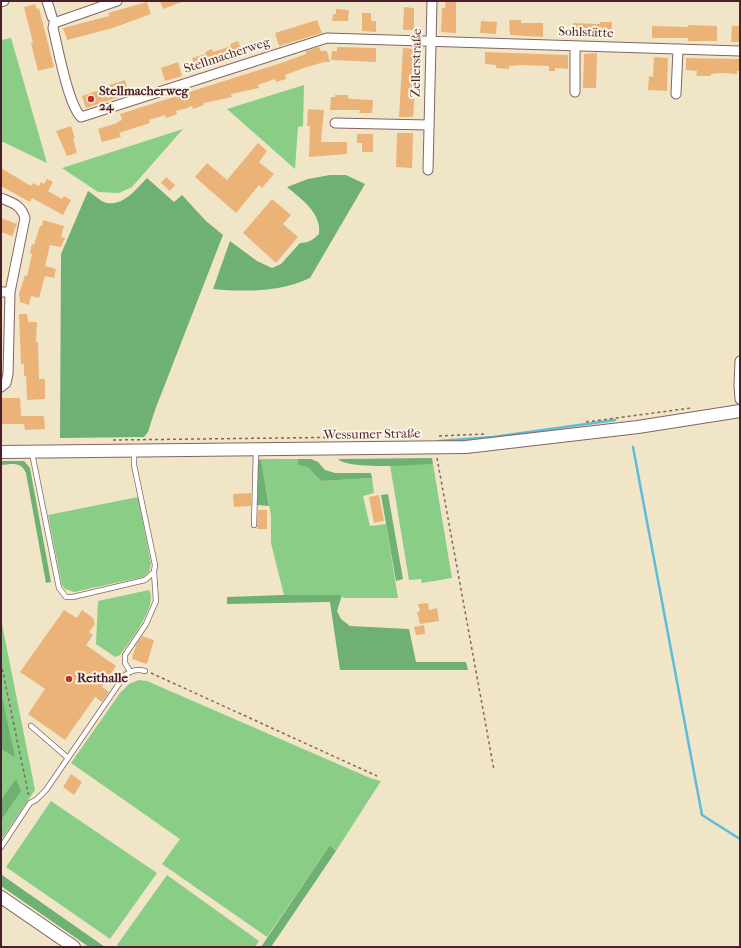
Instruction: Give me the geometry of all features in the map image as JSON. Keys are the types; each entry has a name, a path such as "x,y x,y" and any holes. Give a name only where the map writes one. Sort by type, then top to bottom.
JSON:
{"main road":[{"name":"Wessumer Straße","path":"1,452 436,448 499,444 638,427 740,411"},
{"path":"1,897 74,947"}],"street":[{"path":"47,1 52,17"},
{"name":"Stellmacherweg","path":"117,1 54,23 53,28 75,112 81,117 327,38 431,41"},
{"name":"Zellerstraße","path":"428,170 432,1"},
{"name":"Sohlstätte","path":"431,41 740,51"},
{"path":"575,46 575,92"},
{"path":"676,94 678,49"},
{"path":"335,123 429,125"},
{"path":"1,198 18,205 25,218 5,292 8,374 6,383 1,387"},
{"path":"740,361 740,399"}],"lane":[{"path":"130,671 125,663 125,655 146,624 156,601 155,565 134,465 134,450"},
{"path":"254,525 256,450"},
{"path":"32,452 56,579 62,594 66,597 73,597 138,582 145,580 154,572"},
{"path":"1,847 30,803 36,800 46,790 125,675 130,671 145,671"},
{"path":"31,726 68,758"}],"path":[{"path":"579,423 695,408"},
{"path":"438,436 489,433"},
{"path":"113,440 364,437"},
{"path":"436,448 494,770"},
{"path":"1,663 30,803"},
{"path":"145,671 377,776"}],"green space":[{"path":"11,38 47,163 1,141 1,44 2,40"},
{"path":"304,85 303,126 298,127 295,169 227,109"},
{"path":"183,129 132,187 119,193 98,192 62,168"},
{"path":"330,175 346,175 365,184 310,278 287,286 262,290 237,291 213,289 230,241 257,261 272,268 281,264 300,243 310,241 315,238 319,234 319,226 314,213 287,187 308,179"},
{"path":"147,178 174,202 182,195 206,221 223,235 155,410 148,432 144,437 60,438 61,254 88,191 100,200 107,203 119,202 130,195"},
{"path":"432,458 433,464 398,466 355,465 338,459"},
{"path":"261,459 298,459 298,465 308,466 321,481 372,478 374,493 363,496 370,526 386,524 398,598 343,598 342,595 284,595 271,543 271,516"},
{"path":"261,459 269,506 257,505 258,465 259,460"},
{"path":"298,459 311,459 318,462 325,470 335,473 371,473 372,478 321,481 308,467 298,465"},
{"path":"1,461 24,461 30,468 51,582 46,583 26,473 19,465 1,465"},
{"path":"433,464 452,578 422,583 421,579 409,580 390,465"},
{"path":"388,494 403,579 396,581 381,495"},
{"path":"138,497 151,564 149,572 143,577 74,592 65,589 62,585 48,515"},
{"path":"149,590 151,597 147,614 136,633 120,655 115,657 96,644 98,601"},
{"path":"342,595 337,611 341,619 350,626 409,629 416,662 466,662 468,670 340,670 330,602 227,604 227,597"},
{"path":"1,619 35,790 1,840"},
{"path":"139,680 147,681 370,778 381,781 336,851 330,845 267,937 162,864 180,839 71,763 120,693 129,684"},
{"path":"1,692 15,757 1,749"},
{"path":"16,779 21,791 1,820 1,800"},
{"path":"51,801 157,873 110,939 6,867"},
{"path":"330,845 336,851 271,947 261,947"},
{"path":"2,875 105,947 89,947 1,886"},
{"path":"167,875 259,941 255,947 119,947 117,945"}],"building":[{"path":"160,1 182,1 182,2 163,9"},
{"path":"446,1 456,2 456,33 441,32 442,8 445,8"},
{"path":"147,2 151,14 113,28 67,40 63,28 109,16 108,13"},
{"path":"35,4 37,9 39,8 54,67 38,71 24,7"},
{"path":"404,7 414,8 414,30 403,30"},
{"path":"336,9 349,10 348,21 332,21 333,14 336,14"},
{"path":"362,13 371,13 371,21 376,21 376,32 362,31"},
{"path":"317,20 322,33 279,46 275,33"},
{"path":"509,20 521,20 521,23 543,23 543,37 510,35"},
{"path":"481,21 497,22 496,34 480,33"},
{"path":"600,22 612,22 611,37 578,37 578,32 573,32 573,23 600,24"},
{"path":"688,25 717,26 717,41 688,41 688,38 652,38 652,26 688,27"},
{"path":"732,26 740,26 740,42 731,42"},
{"path":"238,41 242,51 234,53 235,59 196,71 192,58 206,54 205,52 212,49 213,52 231,46 230,44"},
{"path":"319,47 321,51 327,51 330,62 324,62 285,75 286,79 276,82 275,79 258,85 259,88 231,94 232,97 204,103 204,105 193,109 192,106 176,111 177,114 166,118 165,115 149,120 150,123 119,133 121,137 102,142 98,129 122,120 120,114 281,63 306,54 306,51"},
{"path":"337,47 376,48 376,62 331,60 332,51 337,51"},
{"path":"403,48 418,49 413,117 399,117"},
{"path":"485,52 568,55 568,69 555,68 555,71 549,71 549,66 522,65 509,66 509,69 496,68 496,65 485,64"},
{"path":"597,53 596,88 583,88 584,54"},
{"path":"654,57 668,58 667,91 648,90 649,76 653,77"},
{"path":"686,58 740,59 740,71 737,71 737,74 722,73 711,74 711,76 696,76 697,71 686,70"},
{"path":"178,62 182,76 165,81 161,68"},
{"path":"125,80 128,91 118,94 119,97 86,108 82,96"},
{"path":"335,95 348,95 348,98 352,99 373,100 372,113 359,113 360,110 330,110 331,97 335,97"},
{"path":"308,109 324,110 321,142 347,142 347,154 309,157 310,126 307,126"},
{"path":"71,126 75,138 73,138 77,153 67,156 56,131"},
{"path":"397,133 413,133 412,168 396,167"},
{"path":"357,134 373,134 373,152 362,152 362,143 357,143"},
{"path":"258,143 267,151 259,162 274,174 262,188 259,185 236,213 195,177 207,163 227,180"},
{"path":"1,168 31,186 33,183 39,186 41,182 44,184 47,179 53,182 48,191 62,199 64,196 71,200 63,215 32,198 30,202 1,186"},
{"path":"166,177 175,185 170,191 161,183"},
{"path":"272,199 291,215 283,224 298,237 276,263 243,233"},
{"path":"1,218 17,224 12,236 1,232"},
{"path":"43,220 64,226 61,237 65,238 61,247 50,245 45,266 56,269 54,278 45,276 39,298 31,296 29,305 20,302 19,294 25,275 27,276 32,254 30,253 32,244 34,245"},
{"path":"19,314 27,314 28,322 37,322 36,342 38,342 39,379 45,379 45,399 27,400 24,364 21,364"},
{"path":"1,398 20,398 21,416 44,416 45,429 25,430 24,424 1,424"},
{"path":"251,493 251,506 234,507 233,494"},
{"path":"379,495 384,521 374,523 369,497"},
{"path":"258,510 267,510 267,529 257,529"},
{"path":"428,603 429,610 437,608 439,621 420,624 417,612 420,611 418,604"},
{"name":"Reithalle","path":"64,610 77,618 82,610 93,618 95,624 89,632 93,635 86,645 116,666 102,687 109,692 102,702 95,697 65,740 28,714 45,689 20,672"},
{"path":"424,625 425,634 416,635 414,627"},
{"path":"142,636 154,640 147,664 132,659 136,645"},
{"path":"71,774 82,782 74,795 63,787"}],"waterway":[{"path":"439,441 493,437 615,420"},
{"path":"633,447 702,815 740,839"}],"place":[{"name":"Stellmacherweg 24","path":"91,99"},
{"name":"Reithalle","path":"69,679"}]}
